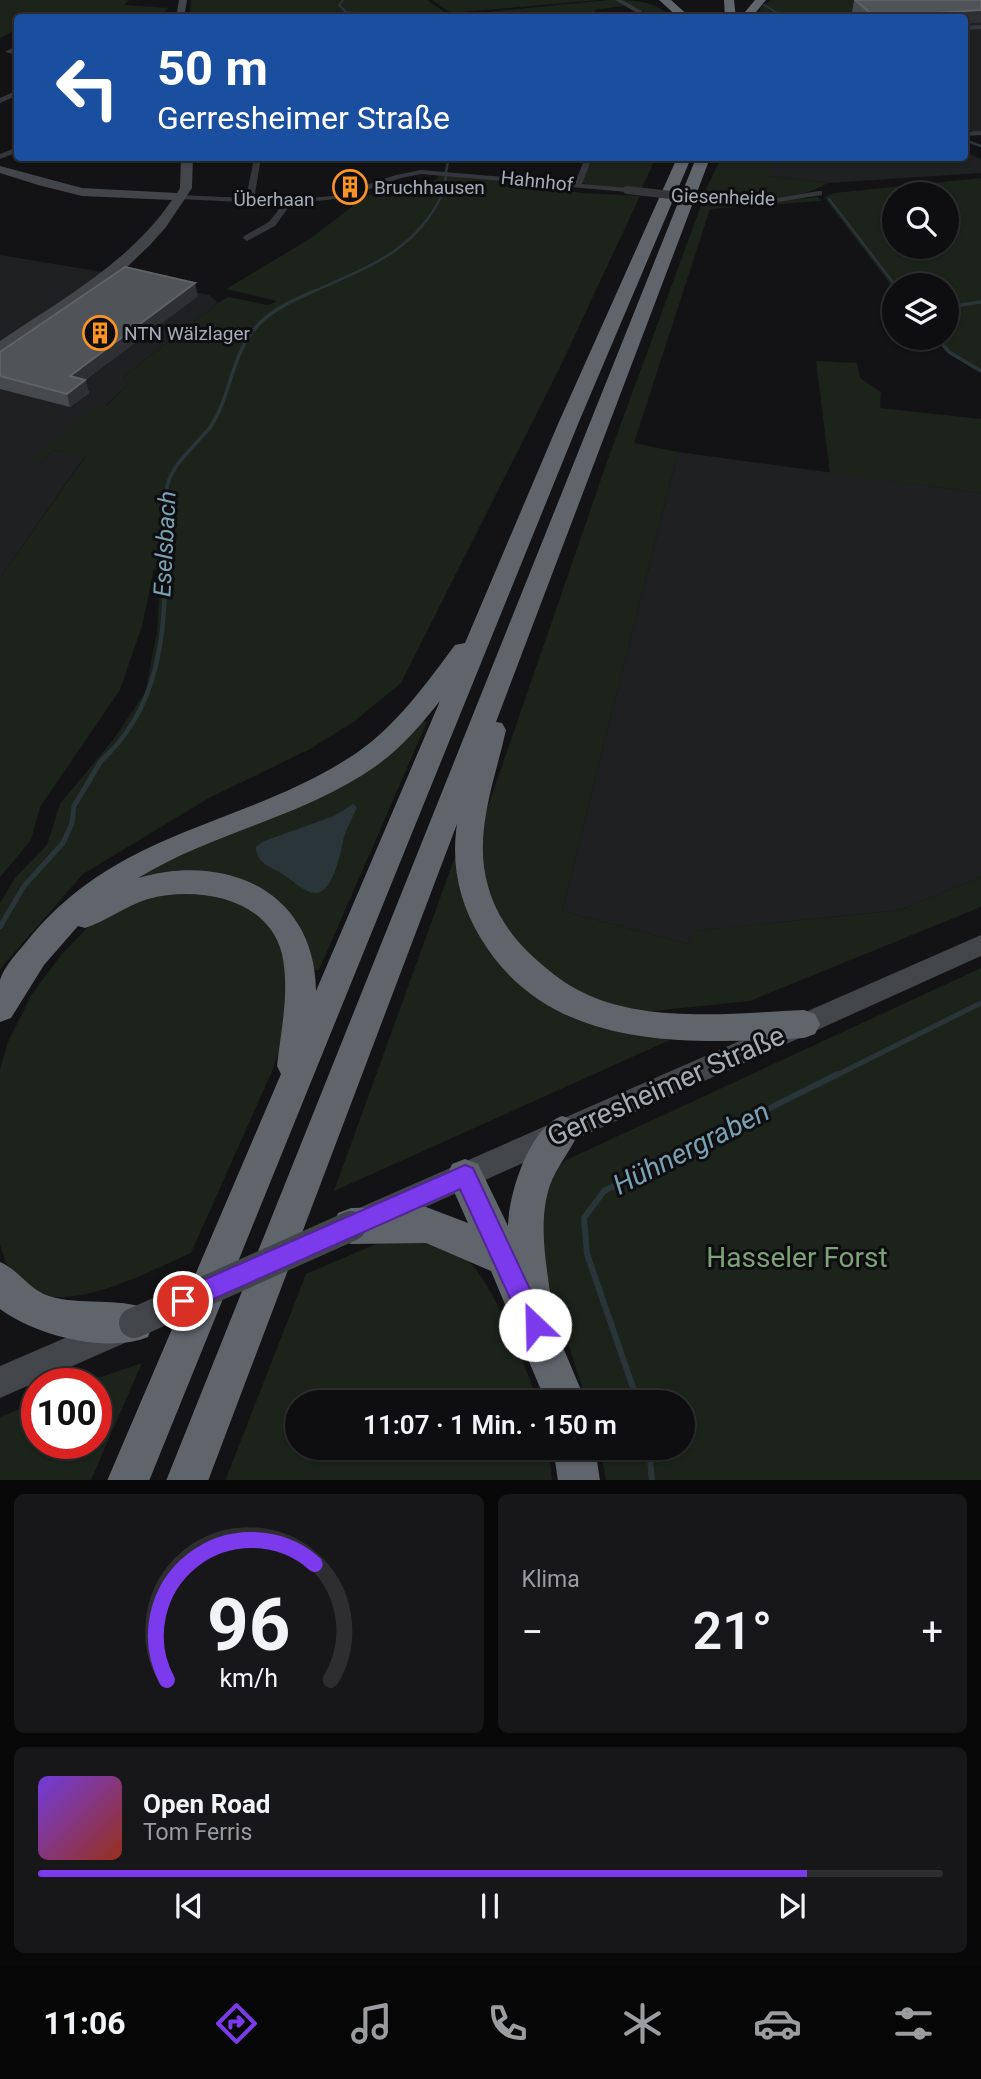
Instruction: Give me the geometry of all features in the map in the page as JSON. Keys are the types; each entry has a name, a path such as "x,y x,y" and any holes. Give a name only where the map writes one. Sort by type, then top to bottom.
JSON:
{"highway":[{"path":"664,0 681,14"},
{"path":"747,14 761,0"},
{"path":"128,1480 568,424 683,161"},
{"path":"187,1480 702,161"},
{"path":"0,1008 37,952 81,904 107,883 182,844 313,789 365,760 424,705 490,615"},
{"path":"511,650 469,845 470,872 476,894 497,939 516,962 540,982 567,999 624,1021 684,1030 804,1024"},
{"path":"37,952 104,904 139,891 170,883 196,882 245,893 270,908 289,930 298,954 299,992 292,1089"},
{"path":"535,1325 526,1233 527,1208 536,1178 562,1132"},
{"path":"465,1176 535,1325 561,1390"},
{"path":"351,1226 426,1225 503,1258"},
{"path":"0,1281 21,1304 45,1315 134,1323"},
{"path":"577,1460 579,1480"}],"street":[{"path":"618,0 639,14"},
{"path":"8,52 14,49"},
{"path":"0,53 14,53"},
{"path":"1,346 129,258 156,231 186,188 187,161"},
{"path":"250,200 256,161"},
{"path":"578,185 587,161"},
{"path":"0,169 42,183 82,192 180,197"},
{"name":"Überhaan","path":"180,197 289,201 348,195 397,175 443,172"},
{"name":"Hahnhof","path":"443,172 627,190"},
{"name":"Giesenheide","path":"627,190 724,201 778,200 819,193"},
{"path":"247,238 265,231 280,218 289,201"},
{"name":"Gerresheimer Straße","path":"0,1382 981,945"}],"shaded area":[{"path":"981,0 981,135 968,130 968,14 885,14"},
{"path":"968,154 981,159 981,173 828,183 769,176 772,161 968,161"},
{"path":"0,255 103,272 209,295 218,303 123,377 129,384 106,405 98,405 40,463 54,450 85,456 0,578"},
{"path":"678,452 981,493 981,877 901,910 694,931 689,944 562,911"},
{"path":"353,804 357,807 345,833 336,869 323,891 313,893 304,889 265,864 259,857 256,847 264,841 334,816"}],"green space":[{"path":"0,0 129,0 124,5 169,8 162,14 14,14 14,31 0,38"},
{"path":"191,0 427,0 446,13 431,14 190,14"},
{"path":"432,0 599,0 451,13"},
{"path":"627,0 658,7 669,14 642,14 630,5 595,10 596,14 469,14"},
{"path":"771,0 968,0 877,14 758,14 761,7"},
{"path":"591,161 655,161 640,191 587,185 582,182"},
{"path":"720,161 772,161 770,176 828,183 814,190 783,198 750,200 702,197"},
{"path":"443,173 582,193 640,196 561,365 401,683 355,721 310,749 209,798 83,874 0,969 0,903 15,878 47,845 60,804 113,740 145,693 157,632 161,570 154,569 142,626 120,690 40,807 31,840 0,877 0,578 85,457 54,450 40,463 29,461 98,405 107,405 129,384 123,377 218,303 228,297 268,305 277,301 226,289 311,238 366,196 405,185 431,183"},
{"path":"981,178 981,371 974,370 948,350 959,350 959,273 882,273 824,197 834,193 882,188 882,259 959,259 959,182 942,182"},
{"path":"818,197 822,201 710,209 634,443 678,452 562,911 689,944 693,931 901,910 981,877 981,907 750,1001 634,1013 581,993 541,969 512,942 489,906 479,863 485,815 608,459 703,200 752,204"},
{"path":"816,361 857,363 860,378 881,392 880,408 981,419 981,493 830,473"},
{"path":"419,720 427,722 319,970 309,970 255,891 110,888 267,815"},
{"path":"464,832 470,905 593,1022 670,1040 334,1191"},
{"path":"181,891 216,894 248,906 268,923 280,939 288,963 286,1030 273,1069 191,1253 131,1280 84,1295 40,1295 23,1286 14,1277 0,1244 0,1069 8,1042 32,994 61,955 89,926 149,896"},
{"name":"Hasseler Forst","path":"981,968 981,1480 606,1480 602,1460 695,1460 695,1390 583,1390 542,1262 536,1206 552,1172 566,1160"},
{"path":"421,1238 459,1254 470,1263 490,1290 533,1390 285,1390 285,1460 550,1460 552,1480 225,1480 306,1274 376,1244"},
{"path":"142,1363 112,1432 112,1373"},
{"path":"21,1408 21,1459 100,1459 91,1480 0,1480 0,1417"}],"building":[{"path":"855,0 981,0 981,10 871,14"},
{"name":"NTN Wälzlager","path":"125,267 195,283 70,376 85,380 67,394 0,376 0,352"}],"waterway":[{"name":"Eselsbach","path":"343,0 339,5 346,12 361,14"},
{"name":"Hühnergraben","path":"764,5 779,14"},
{"name":"Hühnergraben","path":"968,141 981,146"},
{"name":"Eselsbach","path":"310,293 369,266 402,245 417,231 431,215 442,195 449,161"},
{"path":"829,199 886,273"},
{"name":"Eselsbach","path":"167,495 167,487 175,468 211,426 217,415 239,354 252,332 272,313 314,291"},
{"name":"Hühnergraben","path":"959,305 981,302"},
{"name":"Hühnergraben","path":"947,350 981,371"},
{"name":"Eselsbach","path":"109,753 128,730 142,706 159,652 165,595 165,537 169,508 167,495"},
{"name":"Eselsbach","path":"0,927 24,886 63,843 72,823 74,806 101,761 109,753"},
{"name":"Hühnergraben","path":"835,1076 981,1003"},
{"name":"Hühnergraben","path":"634,1390 587,1254 584,1218 604,1191 838,1074"},
{"name":"Hühnergraben","path":"650,1460 652,1480"}],"place":[{"name":"Bruchhausen","path":"350,187"},
{"name":"NTN Wälzlager","path":"100,333"}],"route":[{"path":"183,1301 465,1176 535,1325"}]}
